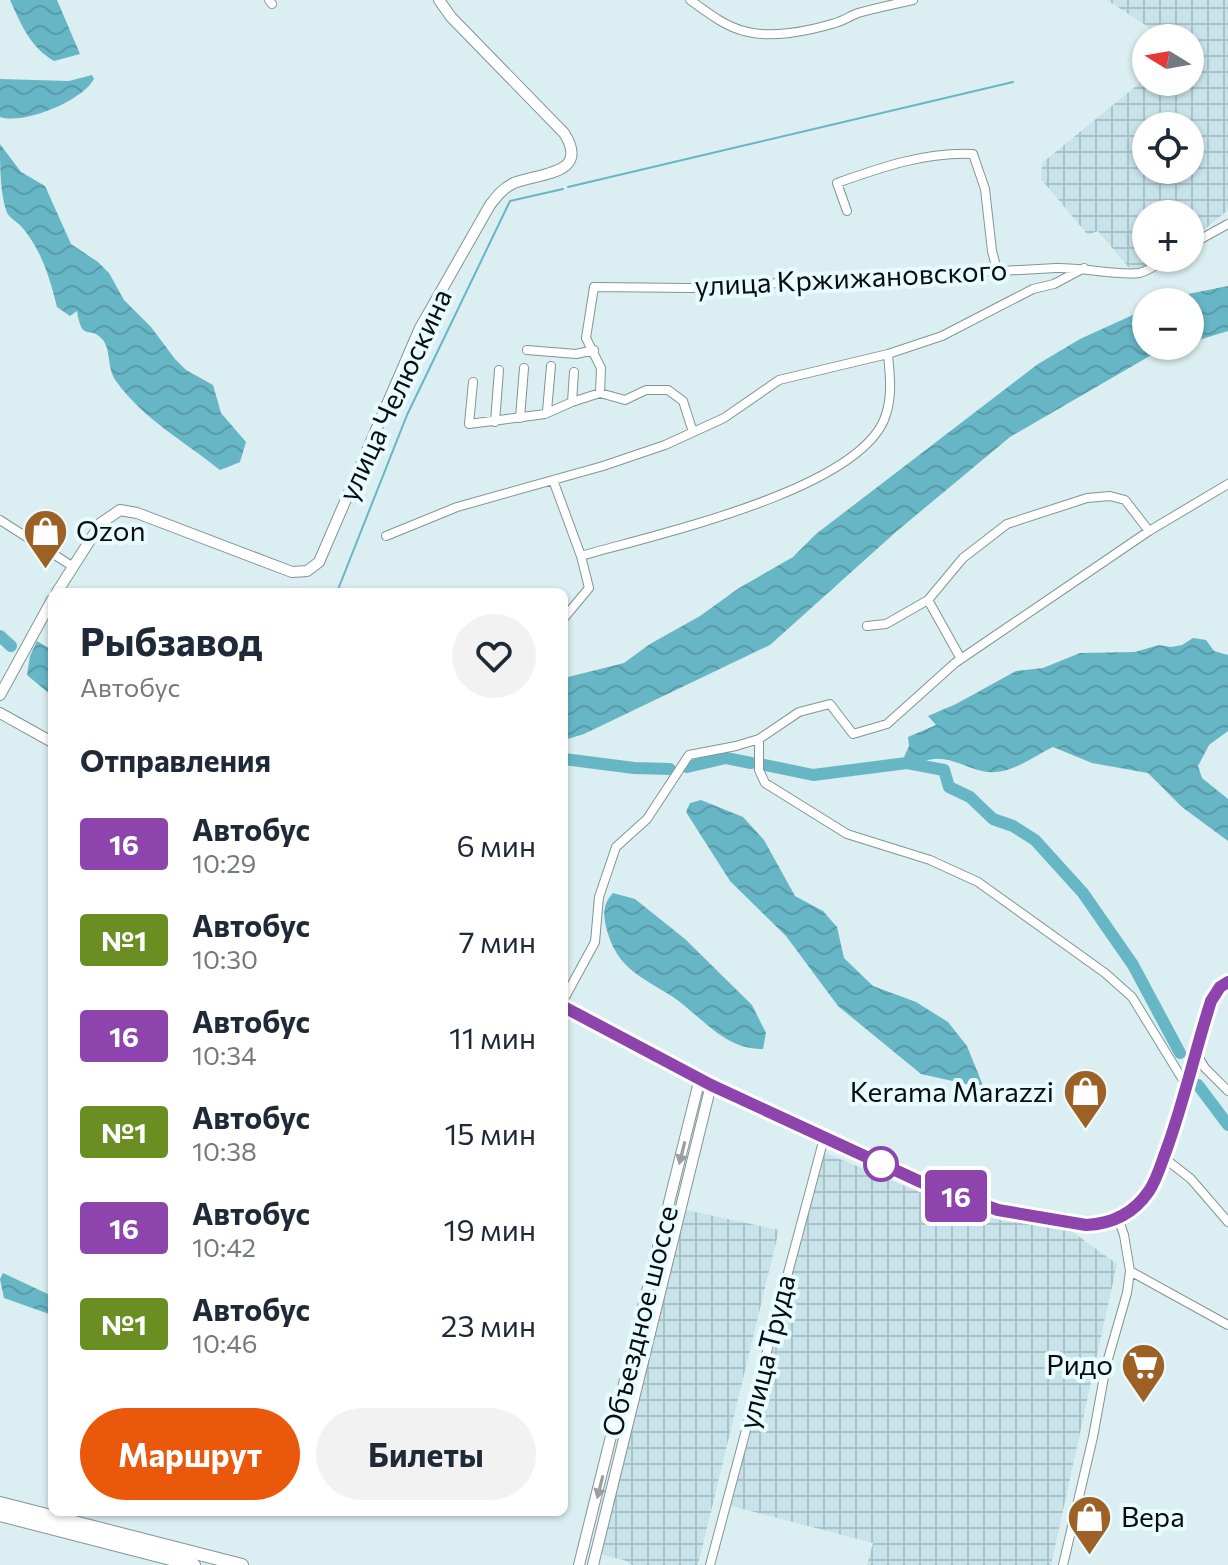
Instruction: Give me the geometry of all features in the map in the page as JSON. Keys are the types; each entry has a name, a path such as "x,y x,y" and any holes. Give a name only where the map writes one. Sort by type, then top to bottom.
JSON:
{"main road":[{"path":"0,1503 48,1515"},
{"path":"0,1515 194,1565"},
{"path":"51,1516 242,1565"}],"street":[{"name":"улица Челюскина","path":"72,566 101,523 120,510 137,513 292,572 307,571 319,562 420,328 490,205 505,188 554,173 564,168 571,159 572,145 564,133 451,17 439,0"},
{"path":"690,0 741,31 762,35 781,35 838,23 854,14 913,0"},
{"path":"847,211 837,183 944,153 973,154 985,189 997,270"},
{"path":"1204,237 1228,224"},
{"name":"улица Кржижановского","path":"386,536 457,507 665,445 724,418 779,380 888,354 960,329 1033,289 1054,284 1085,268"},
{"name":"улица Кржижановского","path":"594,350 586,338 594,287 691,288 997,270 1085,268 1143,272"},
{"path":"527,350 576,354 594,350 601,368 600,393"},
{"path":"581,556 783,496 843,462 865,445 883,422 892,392 888,354"},
{"path":"547,411 551,366"},
{"path":"520,418 524,368"},
{"path":"495,422 499,370"},
{"path":"572,402 574,372"},
{"path":"473,382 469,424 545,414 600,393 625,400 646,390 668,390 683,401 693,432"},
{"path":"553,480 581,556 589,588 568,613"},
{"path":"568,992 595,942 599,897 616,847 647,819 689,755 759,739 799,712 830,704 853,734 887,724 961,659 1149,531 1228,484"},
{"path":"867,626 886,624 928,600 963,558 1007,524 1071,503 1110,496 1125,500 1149,531"},
{"path":"0,520 72,566 59,588"},
{"path":"928,600 961,659"},
{"path":"0,695 48,607"},
{"path":"0,713 48,740"},
{"path":"759,739 759,770 765,783 847,834 930,860 978,882 1105,973 1132,997 1186,1085"},
{"path":"568,1009 711,1085 923,1183 984,1206 1041,1219 1099,1225 1118,1218 1137,1205 1149,1191 1177,1119 1213,996 1228,982"},
{"path":"1195,1052 1205,1068 1228,1091"},
{"name":"Объездное шоссе","path":"579,1565 700,1078"},
{"name":"Объездное шоссе","path":"593,1565 711,1085"},
{"name":"улица Труда","path":"710,1565 824,1138"},
{"path":"1163,1157 1185,1172 1228,1222"},
{"path":"1063,1565 1106,1366 1125,1304 1130,1271 1118,1218"},
{"path":"1130,1271 1228,1325"}],"shaded area":[{"path":"1107,0 1228,0 1228,210 1204,230 1204,200 1132,200 1130,269 1098,231 1088,235 1041,179 1042,163 1132,89 1132,96 1204,96 1204,24 1144,24"},
{"path":"825,1153 965,1211 1001,1220 1070,1230 1117,1264 1051,1565 867,1565 873,1543 728,1505"},
{"path":"686,1210 779,1230 698,1565 632,1565 599,1554"}],"water":[{"path":"10,0 57,0 80,54 54,61 46,55 27,34"},
{"path":"92,75 94,79 88,87 52,109 23,118 0,117 0,79 69,81"},
{"path":"0,144 21,172 45,186 71,244 109,273 124,300 186,370 213,385 221,413 246,442 240,462 220,470 151,418 116,381 103,340 81,327 77,311 70,316 57,307 39,254 21,226 7,213 0,170"},
{"path":"1228,286 1228,331 1204,338 1204,291"},
{"path":"1132,315 1132,360 1143,360 1010,437 897,531 770,645 568,739 568,677 624,663 739,588 793,557 816,534 1038,364 1080,339"},
{"path":"1193,638 1206,640 1214,651 1228,655 1228,731 1209,745 1198,766 1202,778 1228,799 1228,841 1182,807 1148,773 1092,763 1053,747 1018,766 996,772 980,771 942,759 928,760 911,768 901,764 909,746 908,737 936,725 928,716 1016,671 1043,668 1080,653 1135,652 1159,645 1182,645"},
{"path":"37,641 48,648 48,693 27,675 30,656"},
{"path":"701,800 743,817 764,840 795,896 823,911 837,927 844,958 873,986 916,1002 948,1022 967,1046 984,1088 921,1074 838,1006 786,936 730,881 686,812 690,803"},
{"path":"613,893 635,899 685,939 752,1005 766,1033 763,1049 749,1048 725,1038 623,962 616,953 605,922 606,905"},
{"path":"3,1273 48,1294 48,1314 4,1298 0,1279"}],"waterway":[{"path":"568,187 1013,82"},
{"path":"339,588 407,415 510,201 563,189"},
{"path":"0,636 11,646"},
{"path":"687,767 726,758 751,763"},
{"path":"568,760 670,769"},
{"path":"765,765 813,775 907,763 944,770 949,787 970,797 993,819 1013,826 1035,840 1083,893 1133,965 1180,1053"},
{"path":"1198,1085 1228,1125"}],"bus line":[{"name":"16","path":"568,1009 711,1085 923,1183 998,1210 1067,1223 1099,1225 1117,1219 1137,1205 1156,1178 1177,1119 1211,1001 1220,987 1228,982"}],"place":[{"name":"Ozon","path":"45,570"},
{"name":"Kerama Marazzi","path":"1085,1131"},
{"name":"Ридо","path":"1144,1404"},
{"name":"Вера","path":"1090,1556"}]}
